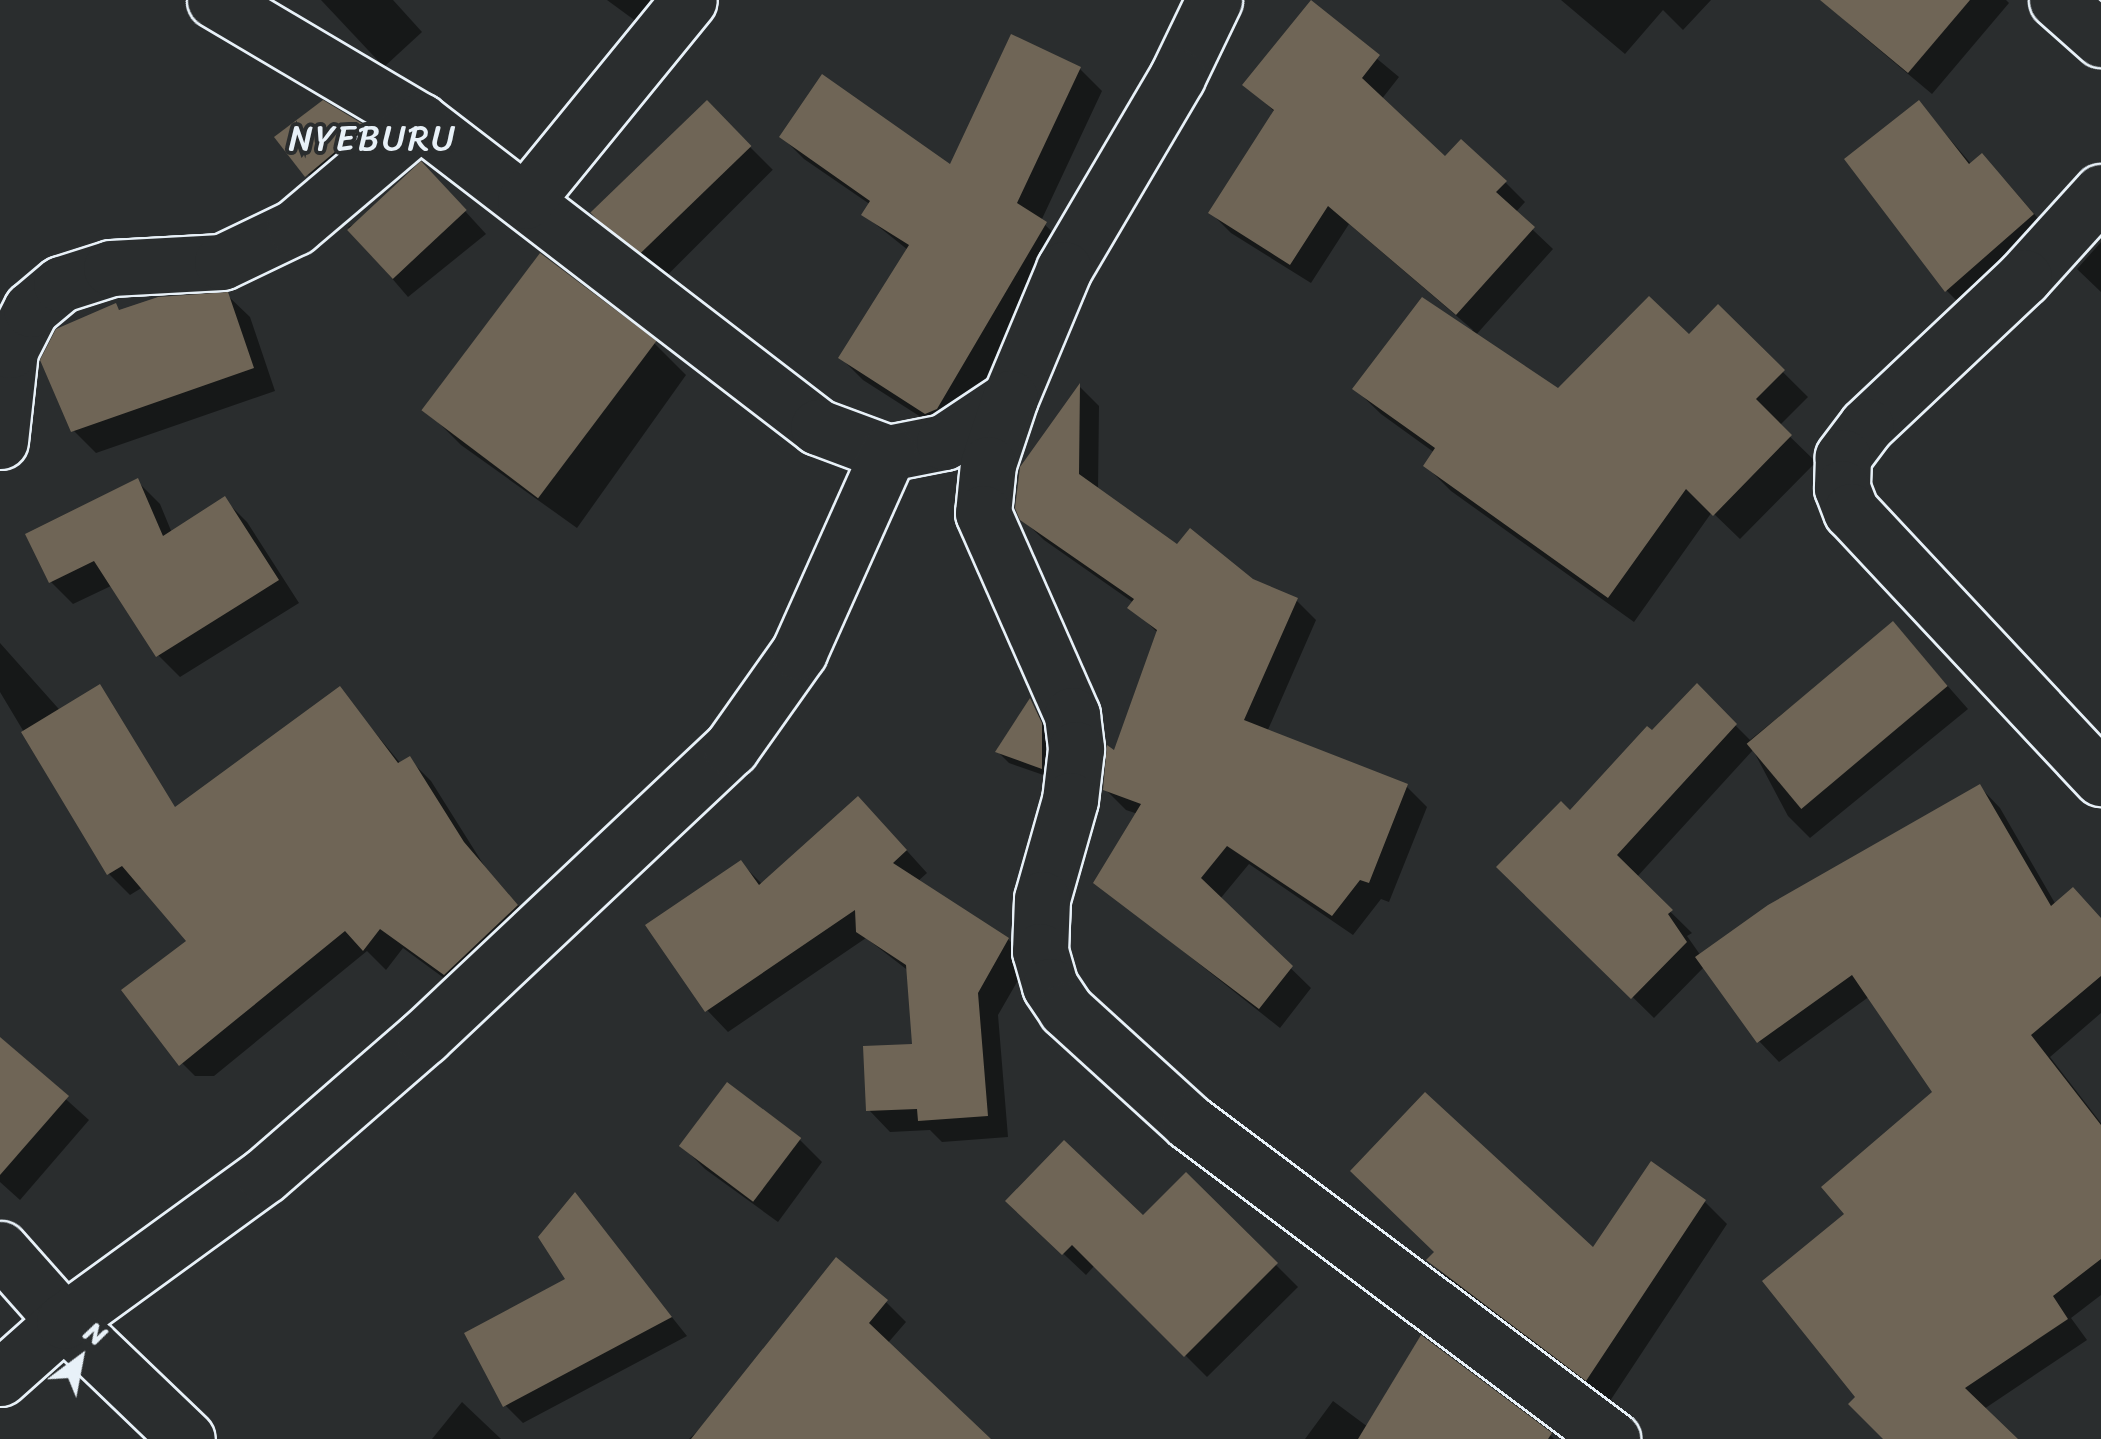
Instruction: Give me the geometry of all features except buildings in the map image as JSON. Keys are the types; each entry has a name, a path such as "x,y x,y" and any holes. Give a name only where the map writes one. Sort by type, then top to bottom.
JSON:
{"street":[{"path":"215,0 420,120 818,428 888,452 944,442 1010,398"},
{"path":"525,201 690,0"},
{"path":"1214,0 1176,76 1064,269 1010,398 988,464 983,513 1072,715 1076,749 1070,800 1042,898 1040,952 1050,986 1066,1010 1190,1122 1612,1439"},
{"path":"2057,0 2101,39"},
{"path":"0,441 10,350 31,309 61,284 110,268 222,262 295,227 420,120"},
{"path":"2101,192 2024,277 1866,426 1843,458 1842,488 1851,511 2101,778"},
{"path":"0,1378 64,1321 265,1175 424,1037 731,748 798,652 888,452"},
{"path":"0,1249 64,1321 187,1439"}],"district":[{"name":"NYEBURU","path":"373,138"}]}
